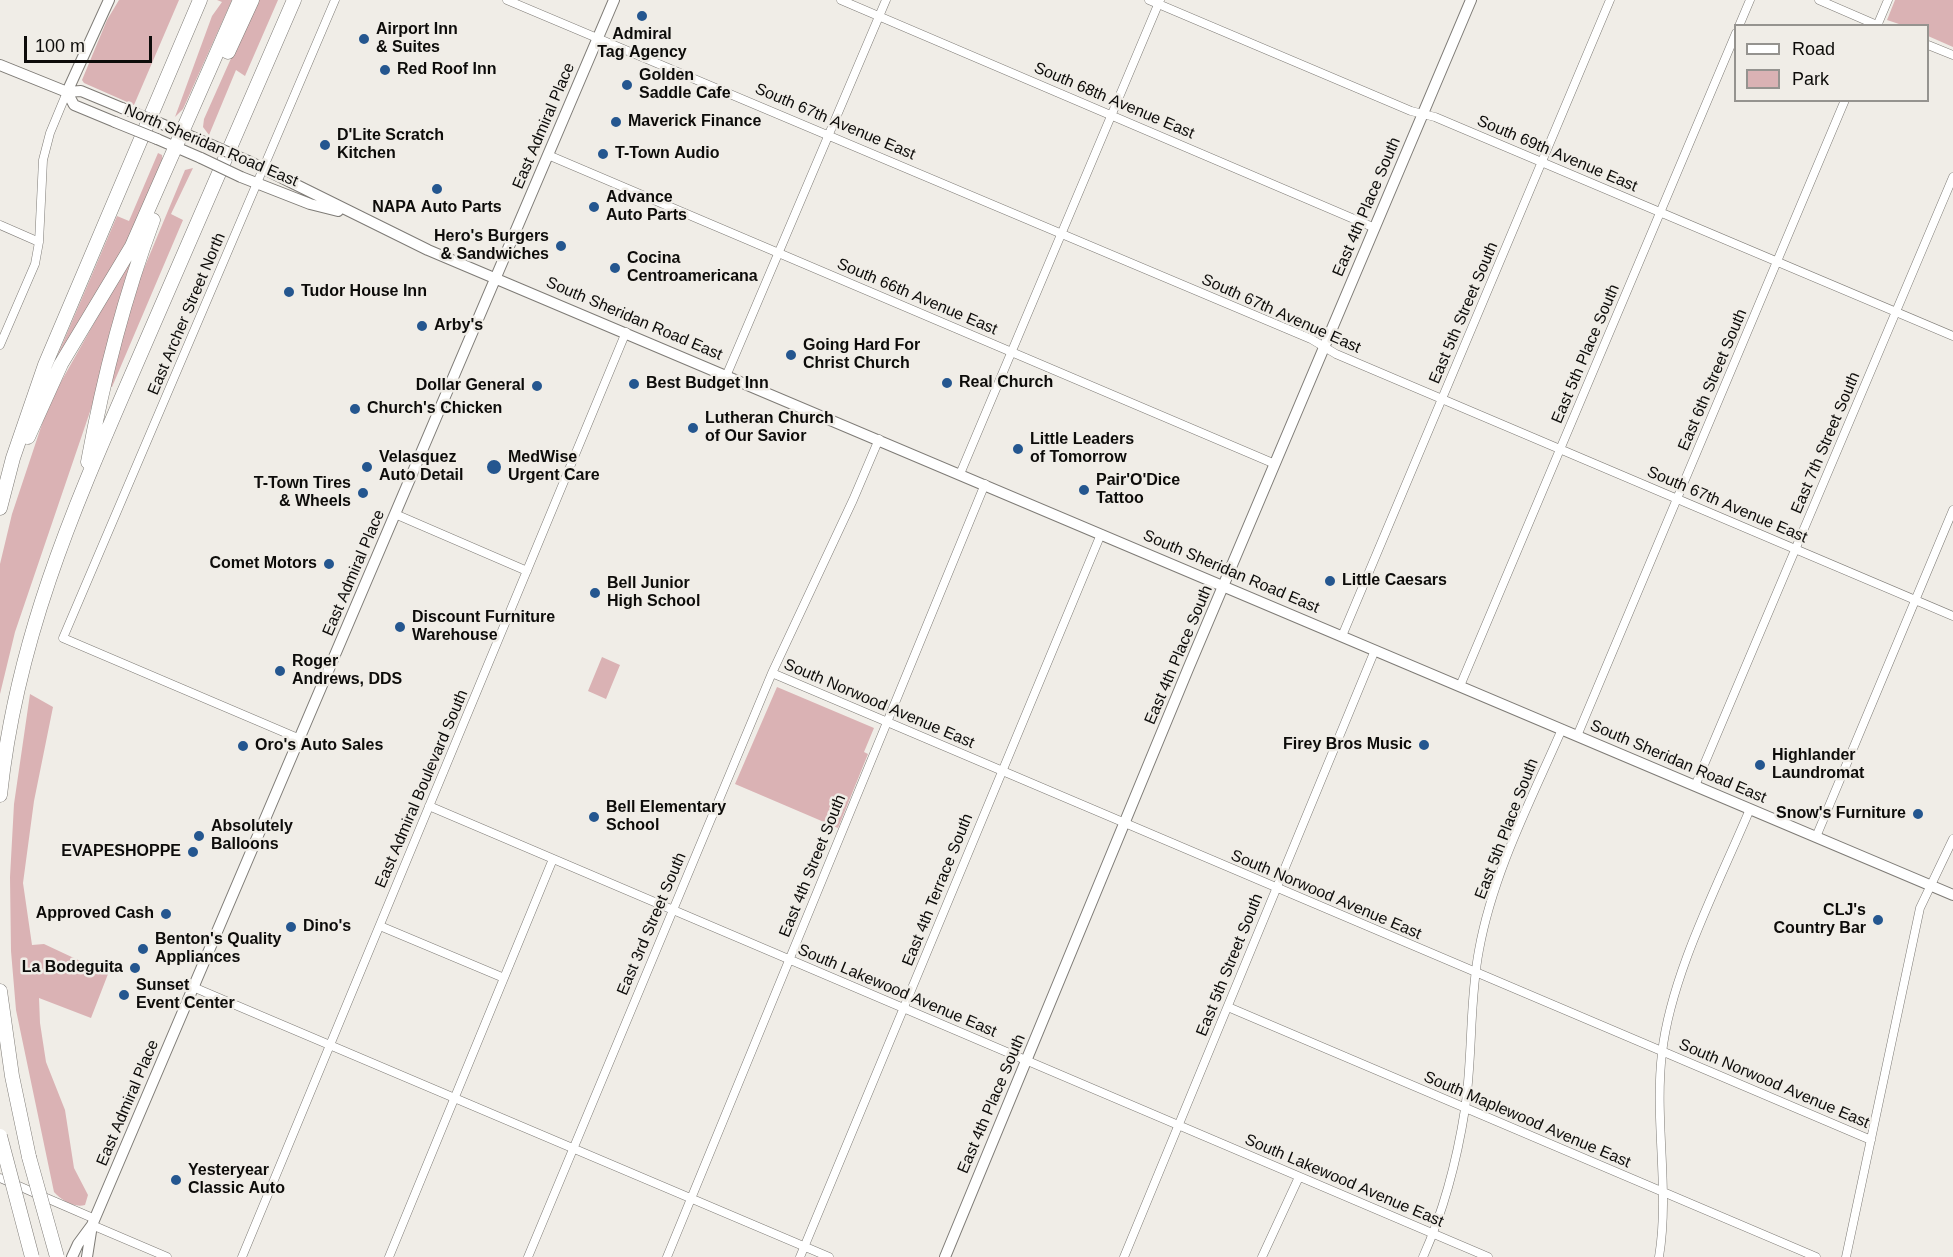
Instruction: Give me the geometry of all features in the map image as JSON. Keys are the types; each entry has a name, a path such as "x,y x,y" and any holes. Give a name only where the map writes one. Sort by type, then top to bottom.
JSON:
{"highway":[{"path":"0,508 45,364 200,0"},
{"path":"186,134 240,0"},
{"path":"4,491 50,386 132,246 252,0"},
{"path":"0,795 4,762 26,650 45,586 84,485 294,0"},
{"path":"84,485 98,405 132,280 179,149"},
{"path":"0,991 12,1076 29,1156 57,1257"},
{"path":"0,1137 32,1257"}],"main road":[{"path":"67,92 109,0"},
{"name":"East Admiral Place","path":"94,1222 614,0"},
{"name":"East 4th Place South","path":"945,1257 1471,0"},
{"name":"North Sheridan Road East","path":"0,65 67,92 81,91 264,167 352,215 496,278"},
{"name":"North Sheridan Road East","path":"67,92 74,105 241,177 310,204 352,215"},
{"name":"South Sheridan Road East","path":"496,278 1953,895"},
{"path":"72,1257 78,1244 94,1222"},
{"path":"87,1257 94,1222"}],"street":[{"name":"East Archer Street North","path":"300,739 63,638 335,0"},
{"name":"South 67th Avenue East","path":"507,0 1311,339 1324,347 1442,399 1953,616"},
{"name":"South 68th Avenue East","path":"841,0 1375,228"},
{"path":"727,374 886,0"},
{"name":"South 69th Avenue East","path":"1149,0 1159,2 1542,162 1953,336"},
{"name":"East 5th Street South","path":"1342,636 1610,0"},
{"path":"1740,24 1750,0"},
{"path":"1819,0 1876,24"},
{"path":"1878,24 1888,0"},
{"path":"960,474 1159,2"},
{"name":"East 5th Place South","path":"1460,686 1734,38"},
{"path":"1929,45 1953,55"},
{"path":"0,345 35,264 39,242 43,160 50,133 67,92"},
{"name":"East 6th Street South","path":"1577,736 1844,102"},
{"name":"South 66th Avenue East","path":"548,155 1275,464"},
{"name":"East 7th Street South","path":"1695,786 1953,177"},
{"path":"0,225 39,242"},
{"name":"East Admiral Boulevard South","path":"242,1257 626,332"},
{"name":"East 3rd Street South","path":"528,1257 771,673 879,439"},
{"name":"East 4th Street South","path":"667,1257 985,484"},
{"path":"1816,837 1953,510"},
{"path":"395,514 527,570"},
{"name":"East 4th Terrace South","path":"800,1257 1101,534"},
{"name":"East 5th Street South","path":"1124,1257 1376,650"},
{"name":"South Norwood Avenue East","path":"771,673 1871,1140"},
{"name":"East 5th Place South","path":"1423,1257 1444,1203 1465,1108 1479,948 1503,866 1562,729"},
{"name":"South Lakewood Avenue East","path":"429,806 1488,1257"},
{"path":"1659,1257 1662,1192 1658,1122 1662,1052 1686,963 1750,809"},
{"path":"1846,1257 1917,921 1924,896 1953,839"},
{"path":"389,1257 553,859"},
{"path":"380,926 504,978"},
{"path":"194,987 829,1257"},
{"name":"South Maplewood Avenue East","path":"1228,1006 1816,1257"},
{"path":"1262,1257 1299,1177"},
{"path":"0,1178 167,1257"}],"green space":[{"path":"119,0 179,0 134,105 84,83 82,80 107,20"},
{"path":"217,0 232,0 183,109 175,117 212,16 222,2"},
{"path":"257,0 278,0 245,76 236,70 209,135 203,127 204,119"},
{"path":"1895,0 1953,0 1953,47 1929,36 1929,24 1899,24 1887,20"},
{"path":"158,153 162,155 163,163 122,254 59,362 56,359 117,216 129,221"},
{"path":"193,168 171,214 183,220 112,387 108,386 140,278 185,170"},
{"path":"132,256 133,261 96,394 15,632 0,694 0,564 12,514 49,403"},
{"path":"602,657 620,665 606,699 588,691"},
{"path":"777,687 874,728 864,752 868,754 838,828 735,784"},
{"path":"30,694 53,707 34,801 23,883 32,945 44,944 108,974 91,1018 39,998 46,1062 65,1110 74,1168 88,1195 85,1205 81,1206 68,1203 54,1192 16,1010 11,951 10,877 14,804"}],"place":[{"name":"Admiral Tag Agency","path":"642,16"},
{"name":"Airport Inn & Suites","path":"364,39"},
{"name":"Red Roof Inn","path":"385,70"},
{"name":"Golden Saddle Cafe","path":"627,85"},
{"name":"Maverick Finance","path":"616,122"},
{"name":"D'Lite Scratch Kitchen","path":"325,145"},
{"name":"T-Town Audio","path":"603,154"},
{"name":"NAPA Auto Parts","path":"437,189"},
{"name":"Advance Auto Parts","path":"594,207"},
{"name":"Hero's Burgers & Sandwiches","path":"561,246"},
{"name":"Cocina Centroamericana","path":"615,268"},
{"name":"Tudor House Inn","path":"289,292"},
{"name":"Arby's","path":"422,326"},
{"name":"Going Hard For Christ Church","path":"791,355"},
{"name":"Real Church","path":"947,383"},
{"name":"Best Budget Inn","path":"634,384"},
{"name":"Dollar General","path":"537,386"},
{"name":"Church's Chicken","path":"355,409"},
{"name":"Lutheran Church of Our Savior","path":"693,428"},
{"name":"Little Leaders of Tomorrow","path":"1018,449"},
{"name":"Velasquez Auto Detail","path":"367,467"},
{"name":"MedWise Urgent Care","path":"494,467"},
{"name":"Pair'O'Dice Tattoo","path":"1084,490"},
{"name":"T-Town Tires & Wheels","path":"363,493"},
{"name":"Comet Motors","path":"329,564"},
{"name":"Little Caesars","path":"1330,581"},
{"name":"Bell Junior High School","path":"595,593"},
{"name":"Discount Furniture Warehouse","path":"400,627"},
{"name":"Roger Andrews, DDS","path":"280,671"},
{"name":"Firey Bros Music","path":"1424,745"},
{"name":"Oro's Auto Sales","path":"243,746"},
{"name":"Highlander Laundromat","path":"1760,765"},
{"name":"Snow's Furniture","path":"1918,814"},
{"name":"Bell Elementary School","path":"594,817"},
{"name":"Absolutely Balloons","path":"199,836"},
{"name":"EVAPESHOPPE","path":"193,852"},
{"name":"Approved Cash","path":"166,914"},
{"name":"CLJ's Country Bar","path":"1878,920"},
{"name":"Dino's","path":"291,927"},
{"name":"Benton's Quality Appliances","path":"143,949"},
{"name":"La Bodeguita","path":"135,968"},
{"name":"Sunset Event Center","path":"124,995"},
{"name":"Yesteryear Classic Auto","path":"176,1180"}]}
